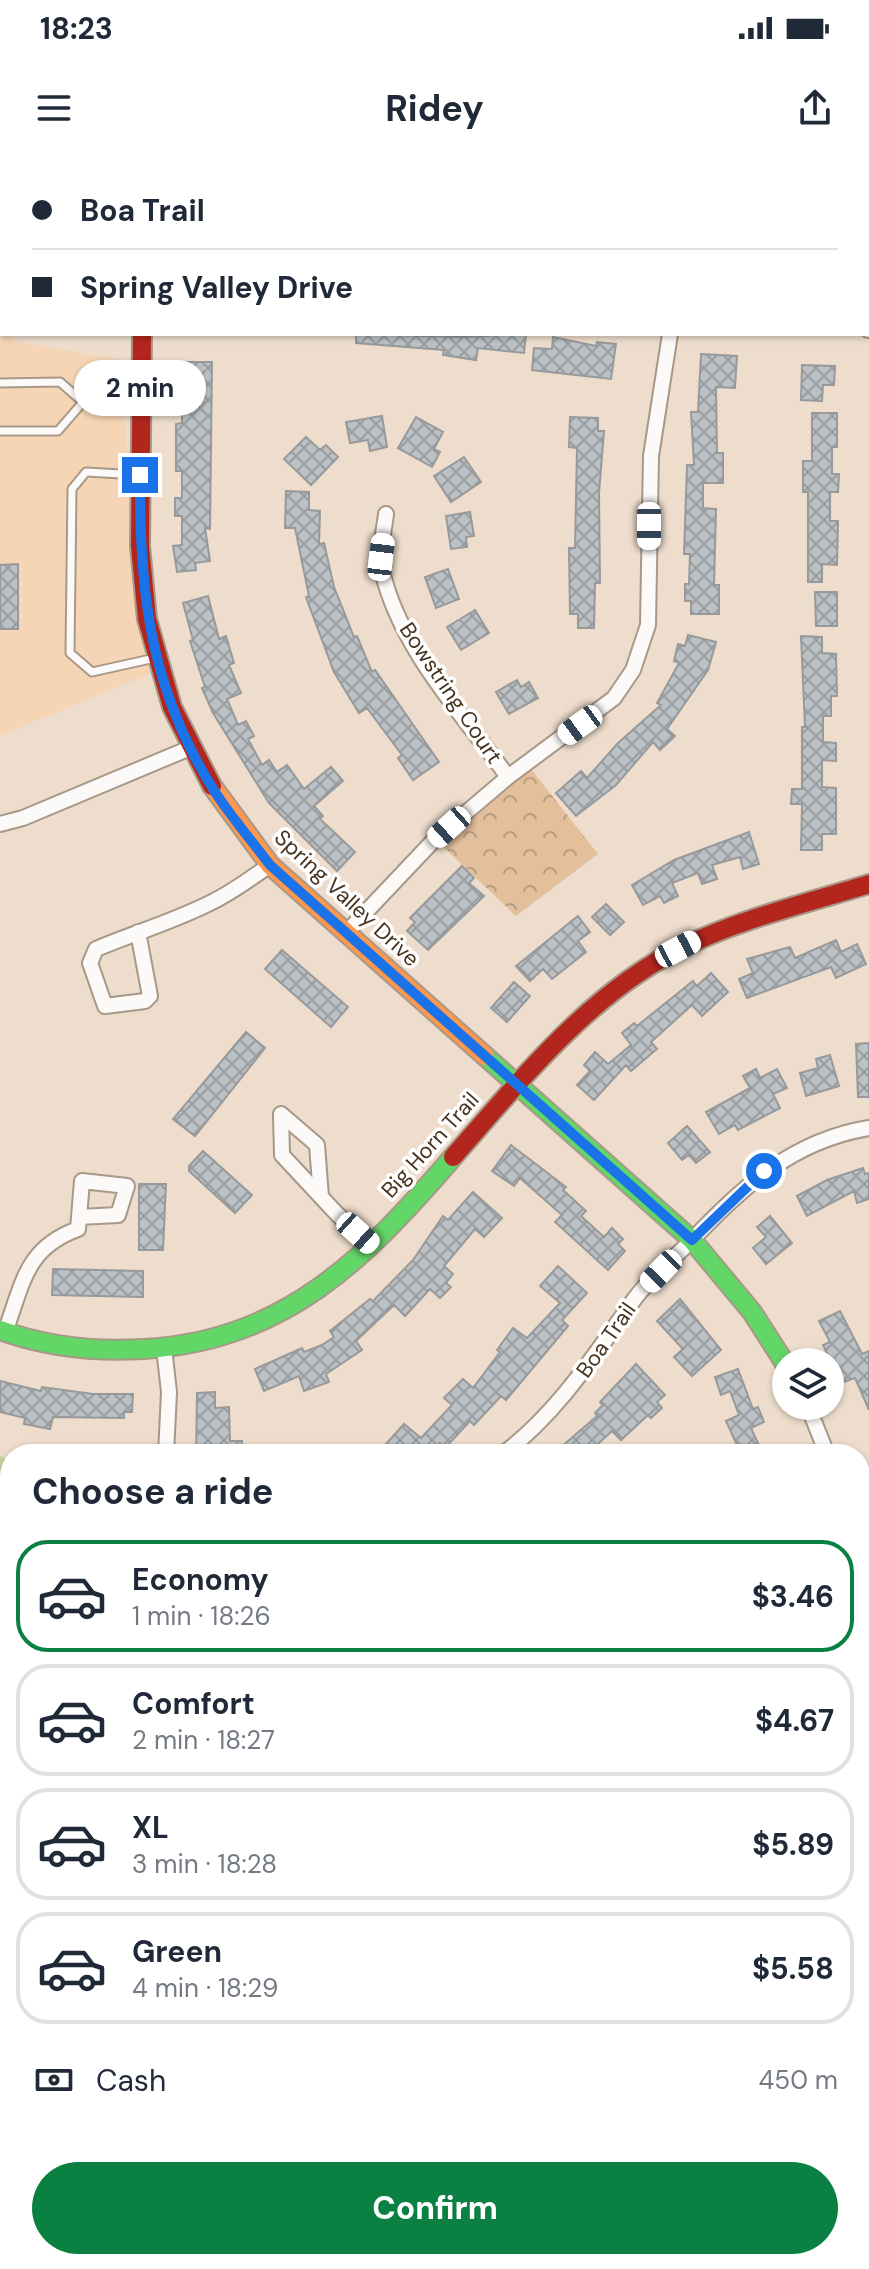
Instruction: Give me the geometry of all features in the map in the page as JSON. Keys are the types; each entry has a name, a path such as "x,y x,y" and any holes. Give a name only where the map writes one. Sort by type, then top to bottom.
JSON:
{"street":[{"name":"Spring Valley Drive","path":"142,336 141,568 156,658 190,748 230,813 270,865 692,1240 752,1312 775,1348"},
{"path":"346,933 435,839 508,777 614,698 639,656 649,610 654,426 670,336"},
{"name":"Bowstring Court","path":"386,514 381,569 393,603 425,661 508,777"},
{"path":"0,824 23,818 190,748"},
{"path":"138,932 150,996 145,1001 105,1006 91,970 92,955 96,949 138,932 213,902 270,865"},
{"name":"Big Horn Trail","path":"3,1331 76,1349 115,1352 212,1341 268,1321 326,1286 372,1246 579,1019 659,959 753,916 869,884"},
{"path":"321,1197 317,1145 281,1114 282,1155 321,1197 372,1246"},
{"name":"Boa Trail","path":"514,1444 575,1385 634,1299 745,1186 782,1159 833,1136 869,1128"},
{"path":"3,1331 31,1262 52,1238 78,1229 79,1217"},
{"path":"164,1348 169,1392 166,1444"},
{"path":"814,1420 823,1444"}],"lane":[{"path":"0,383 60,382 83,402 141,402"},
{"path":"0,431 58,431 83,402"},
{"path":"140,475 86,472 72,489 70,653 92,672 156,658"}],"shaded area":[{"path":"0,336 13,336 14,341 121,360 133,552 142,635 154,672 0,736"}],"green space":[{"path":"527,764 598,854 516,916 435,839"}],"building":[{"path":"356,336 526,336 524,353 478,348 476,360 443,355 444,350 356,343"},
{"path":"553,337 596,346 597,342 616,344 611,379 532,370 534,348 552,349"},
{"path":"701,354 737,356 735,388 716,387 717,453 723,453 723,483 703,483 703,508 716,509 714,585 719,585 719,614 691,614 691,601 685,601 690,554 684,554 687,465 694,465 691,412 698,412"},
{"path":"176,362 212,362 210,529 205,528 210,561 195,563 196,570 177,572 173,546 182,545 182,516 175,516 175,498 182,498 182,471 176,471 176,424 182,423 182,391 176,391"},
{"path":"802,365 835,366 834,385 823,385 822,401 801,400"},
{"path":"812,413 837,413 837,447 832,447 832,474 839,474 838,492 830,492 830,521 838,521 837,565 822,564 822,582 808,582 808,492 803,492 803,461 812,461"},
{"path":"382,416 387,447 370,451 368,440 350,443 346,422"},
{"path":"416,417 443,432 434,449 440,452 432,467 398,448"},
{"path":"570,417 598,418 598,431 604,431 599,493 600,583 595,583 594,628 578,628 578,614 570,614 569,548 575,548 577,448 569,447"},
{"path":"306,437 320,450 326,445 338,457 311,485 284,459"},
{"path":"464,457 481,482 451,502 434,476"},
{"path":"286,491 309,492 309,510 320,511 319,544 324,543 334,587 354,637 357,636 372,672 375,670 439,762 413,780 398,758 402,755 367,708 359,713 334,672 306,597 309,596 295,528 285,528"},
{"path":"470,512 474,536 466,537 467,547 451,549 446,516"},
{"path":"18,564 18,629 0,629 0,565"},
{"path":"448,569 459,599 436,608 425,577"},
{"path":"815,592 837,592 837,626 816,626"},
{"path":"208,596 219,639 226,636 234,663 229,665 241,693 227,699 238,725 246,721 254,736 248,739 262,765 269,760 277,772 287,765 304,789 331,767 343,781 314,806 323,816 320,819 355,852 337,871 269,803 213,713 202,688 205,687 190,641 193,640 183,603"},
{"path":"475,610 489,633 461,650 447,627"},
{"path":"688,635 716,642 708,670 667,729 675,736 660,750 653,742 616,785 576,816 556,793 581,771 587,778 618,743 661,705 657,703 679,663 674,661 678,644 685,646"},
{"path":"801,636 822,637 822,653 836,654 837,696 831,696 831,716 823,716 823,742 836,743 836,761 822,760 822,787 836,788 836,834 822,834 822,850 801,850 802,804 791,804 792,789 802,789 802,727 805,727"},
{"path":"517,680 521,687 529,682 538,698 509,714 496,692"},
{"path":"749,832 759,864 743,869 740,857 712,865 717,879 702,884 698,873 672,883 678,896 664,903 660,896 643,905 632,885 674,860"},
{"path":"462,866 474,878 469,883 484,896 428,950 407,931 415,922 410,918"},
{"path":"606,904 624,922 610,935 592,917"},
{"path":"578,916 590,932 578,941 586,952 552,979 543,969 530,981 516,966"},
{"path":"836,940 841,952 857,944 866,964 836,978 831,967 747,998 739,979 753,973 747,959 790,947 795,958"},
{"path":"282,950 348,1007 331,1027 265,969"},
{"path":"711,973 728,992 702,1016 692,1005 651,1042 657,1049 631,1071 626,1065 594,1100 577,1085 590,1071 584,1065 595,1052 608,1064 631,1045 622,1033 634,1023 637,1026 693,981 697,986"},
{"path":"514,982 530,996 507,1022 491,1008"},
{"path":"246,1032 265,1048 195,1136 173,1119"},
{"path":"869,1043 869,1097 858,1097 856,1044"},
{"path":"830,1055 839,1086 806,1096 800,1073 818,1068 816,1059"},
{"path":"756,1069 760,1078 777,1069 787,1088 773,1094 780,1108 738,1130 735,1125 719,1134 706,1112 750,1088 743,1076"},
{"path":"687,1126 710,1152 696,1163 689,1155 682,1160 668,1143"},
{"path":"511,1145 566,1187 563,1190 586,1211 581,1216 604,1237 612,1228 623,1239 618,1244 625,1251 608,1270 555,1222 562,1215 520,1178 514,1186 492,1171"},
{"path":"203,1151 252,1195 235,1213 189,1171 189,1166"},
{"path":"863,1168 865,1174 869,1173 869,1199 857,1203 854,1191 807,1216 797,1196 827,1180"},
{"path":"139,1184 166,1184 163,1250 139,1250"},
{"path":"473,1192 502,1218 484,1237 475,1229 444,1266 453,1274 446,1283 451,1287 440,1298 430,1289 405,1316 394,1305 356,1341 362,1350 326,1374 329,1382 304,1391 299,1376 264,1391 255,1369 302,1348 304,1352 322,1345 334,1337 330,1331 370,1299 373,1301 413,1260 443,1216 448,1220"},
{"path":"770,1216 792,1243 766,1264 753,1248 766,1237 757,1227"},
{"path":"558,1266 587,1293 562,1320 568,1326 506,1400 501,1396 474,1425 470,1421 449,1444 386,1444 404,1424 421,1438 452,1405 444,1398 463,1379 473,1388 500,1352 497,1350 513,1328 527,1338 560,1303 540,1286"},
{"path":"53,1269 143,1271 143,1297 52,1295"},
{"path":"680,1299 721,1350 692,1376 674,1357 683,1349 657,1321"},
{"path":"840,1311 862,1354 869,1351 869,1410 855,1378 844,1382 844,1348 824,1348 823,1345 830,1342 819,1321"},
{"path":"636,1364 665,1395 657,1402 662,1408 651,1418 648,1415 621,1440 612,1431 598,1444 565,1444 597,1416 595,1413 603,1405 600,1402"},
{"path":"738,1369 753,1409 758,1407 764,1422 751,1428 758,1444 736,1444 726,1421 739,1415 730,1391 721,1395 715,1377"},
{"path":"0,1381 41,1391 42,1387 93,1394 133,1394 132,1412 124,1412 124,1418 53,1417 50,1429 24,1424 25,1418 0,1412"},
{"path":"215,1392 215,1408 229,1407 230,1441 242,1441 242,1444 196,1444 197,1393"}],"traffic: fast":[{"path":"485,1056 692,1240 752,1312 775,1348"},
{"path":"0,1330 53,1344 125,1350 194,1343 239,1330 281,1312 354,1260 453,1157"}],"traffic: slow":[{"path":"212,786 270,865 485,1056"}],"traffic: jam":[{"path":"142,336 140,546 147,619 172,707 212,786"},
{"path":"453,1157 559,1040 618,987 651,965 730,927 869,884"}],"route":[{"path":"140,475 141,568 147,619 172,707 190,748 214,790 270,865 692,1240 764,1171"}]}
